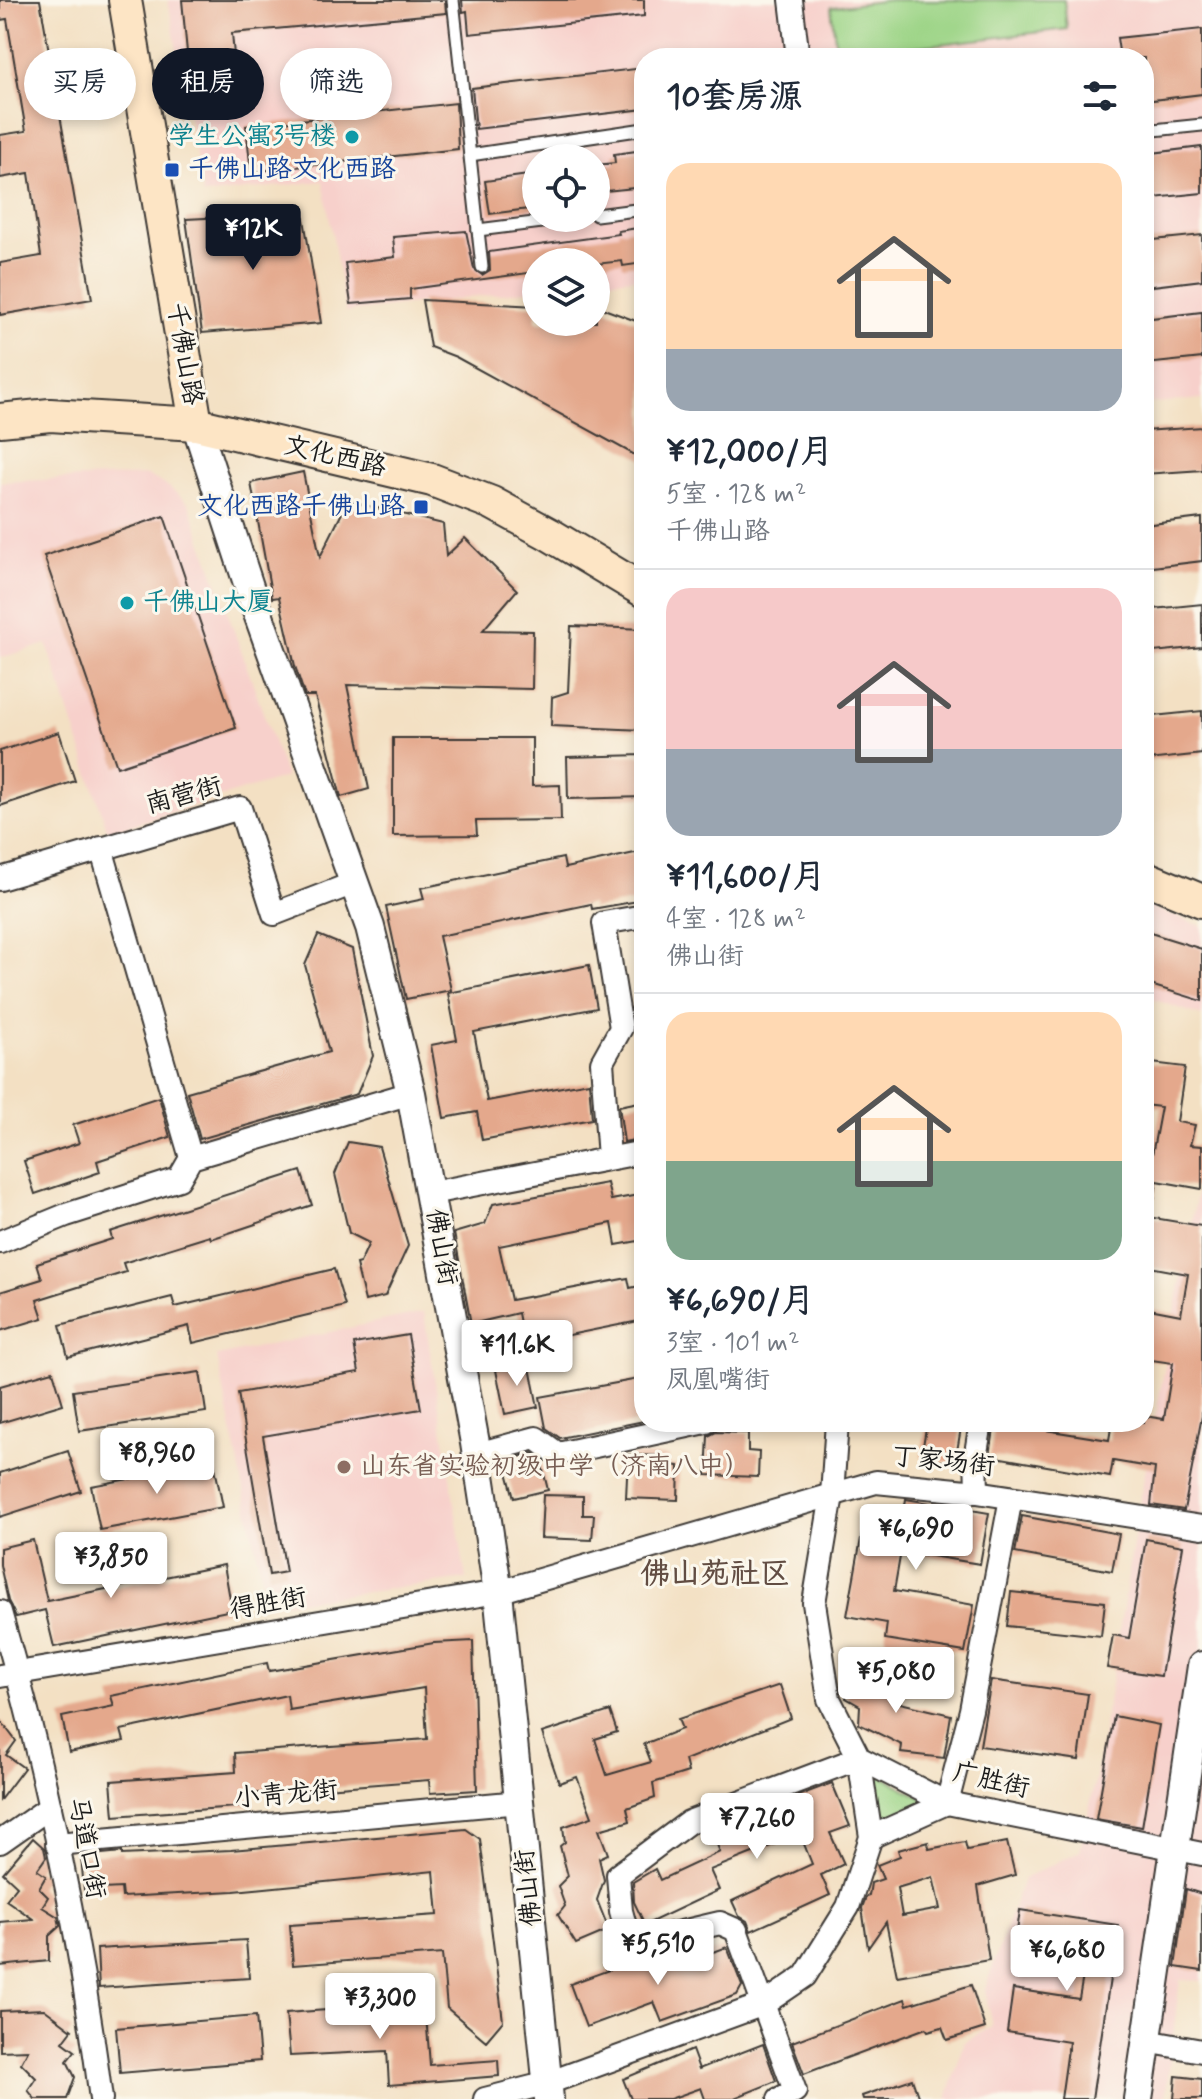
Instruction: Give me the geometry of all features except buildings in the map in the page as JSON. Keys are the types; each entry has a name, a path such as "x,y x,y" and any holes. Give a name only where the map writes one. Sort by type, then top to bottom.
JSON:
{"main road":[{"name":"千佛山路","path":"125,0 196,424"},
{"name":"文化西路","path":"0,420 50,415 196,424 432,480 492,503 634,585"},
{"path":"1154,881 1202,901"}],"street":[{"path":"794,1 797,48"},
{"name":"佛山街","path":"196,424 256,608 370,927 411,1093 477,1454 498,1592 549,2091"},
{"name":"南营街","path":"0,879 240,808 274,914 354,883"},
{"path":"101,848 191,1158"},
{"path":"609,1158 602,1062 621,1028 604,923 634,918"},
{"path":"0,1242 66,1215 179,1179 191,1158 411,1093"},
{"path":"431,1193 634,1154"},
{"path":"477,1454 536,1438 558,1454 660,1432"},
{"path":"485,2099 549,2091 764,2004 805,1976 848,1907 871,1837 859,1758 829,1699 814,1603 832,1495 836,1432"},
{"path":"977,1492 976,1453 979,1432"},
{"name":"丁家场街","path":"498,1592 876,1482 977,1492 1202,1527"},
{"path":"871,1837 947,1803 971,1710 1011,1498"},
{"name":"得胜街","path":"9,1675 498,1592"},
{"name":"马道口街","path":"0,1612 9,1675 50,1807 92,2027 101,2099"},
{"path":"1138,2099 1146,2041 1188,1851 1202,1666"},
{"path":"779,2099 795,2091 736,1930 720,1923 630,1944 621,1911 618,1875 689,1822 859,1758"},
{"name":"广胜街","path":"859,1758 947,1803 1188,1851"},
{"name":"小青龙街","path":"57,1844 520,1802"},
{"path":"0,1842 50,1807"},
{"path":"1146,2041 1202,2051"}],"lane":[{"path":"453,0 482,267"},
{"path":"1154,130 1202,125"},
{"path":"470,155 634,130"},
{"path":"610,213 634,210"},
{"path":"478,230 522,224"}],"shaded area":[{"path":"168,0 1202,0 1202,399 1154,403 1154,48 634,48 634,278 610,281 610,248 522,248 522,292 346,312 323,181 203,195 190,120 264,120 264,48 177,48"},
{"path":"147,475 169,487 189,504 286,777 108,832 47,644 0,658 0,482"},
{"path":"1154,909 1202,926 1202,1016 1154,999"},
{"path":"1202,1167 1202,1981 1180,1980 1165,2099 947,2099 965,2041 992,2027 985,1989 1023,1879 1080,1851 1097,1772 1154,1424"},
{"name":"山东省实验初级中学（济南八中）","path":"424,1312 466,1579 267,1605 217,1356"}],"green space":[{"path":"890,0 1064,0 1067,29 905,48 836,48 831,7"},
{"path":"865,1767 935,1805 878,1830"}],"place":[{"name":"学生公寓3号楼","path":"352,137"},
{"name":"千佛山路文化西路","path":"172,170"},
{"name":"文化西路千佛山路","path":"421,507"},
{"name":"千佛山大厦","path":"127,603"},
{"name":"山东省实验初级中学（济南八中）","path":"344,1467"}],"district":[{"name":"佛山苑社区","path":"715,1574"}]}
